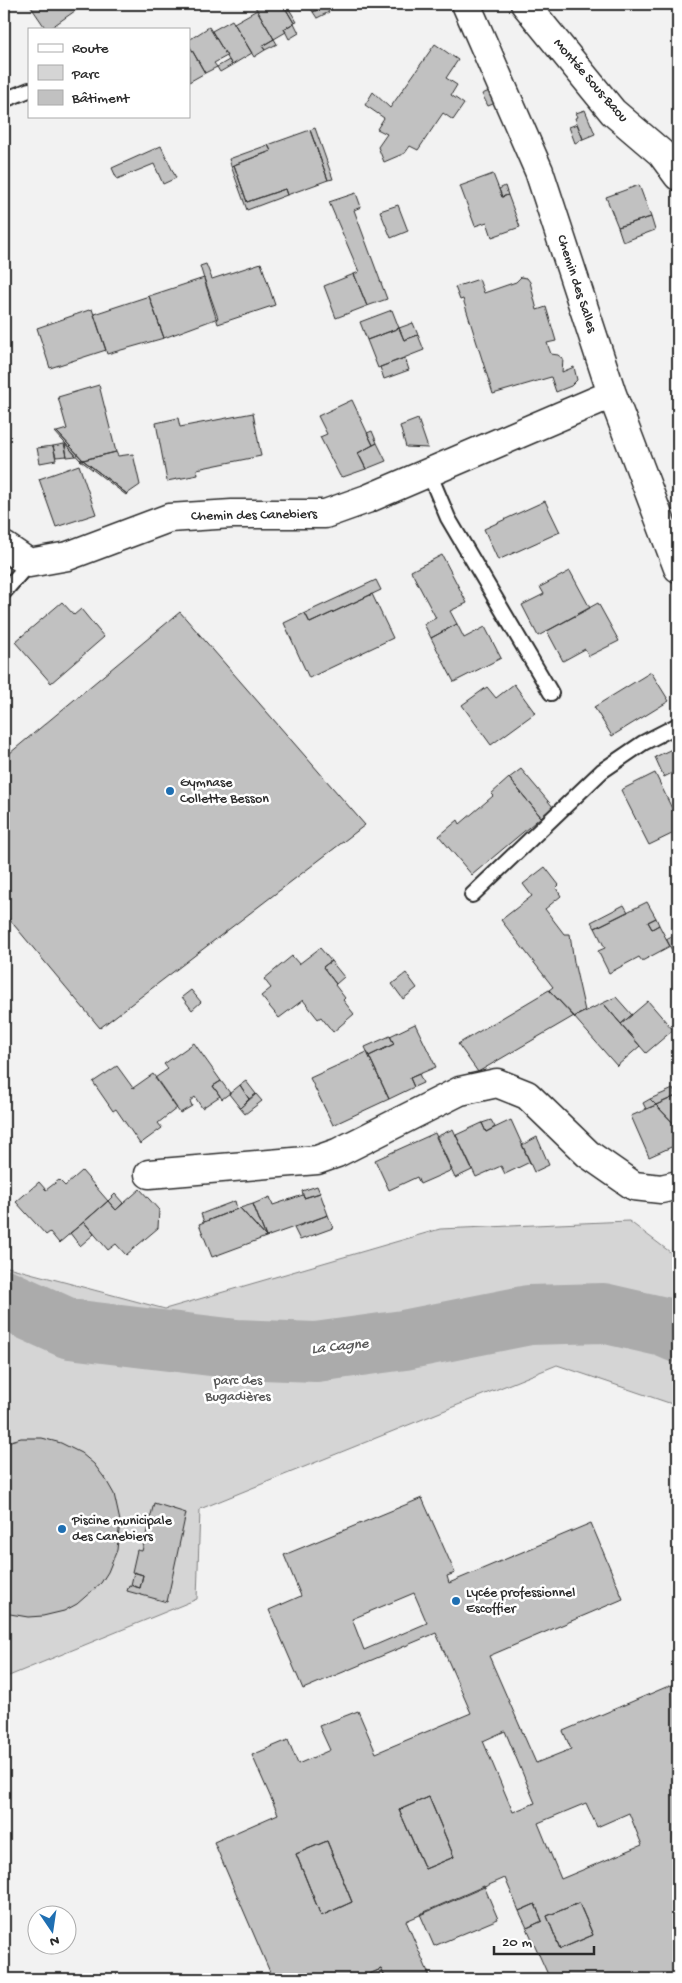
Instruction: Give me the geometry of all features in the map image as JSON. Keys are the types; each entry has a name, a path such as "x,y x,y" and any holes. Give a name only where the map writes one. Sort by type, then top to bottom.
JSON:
{"street":[{"name":"Chemin des Salles","path":"466,4 539,171 612,394 678,568"},
{"name":"Montée Sous-Baou","path":"525,4 613,112 661,153 678,176"},
{"name":"Chemin des Canebiers","path":"28,563 68,556 169,518 232,514 325,514 612,394"},
{"path":"4,546 28,563"},
{"path":"149,1174 317,1160 337,1153 460,1091 497,1083 526,1095 588,1154 634,1186 661,1189 678,1186"}],"lane":[{"path":"4,100 28,90"},
{"path":"429,472 448,518 551,693"},
{"path":"4,592 28,563"},
{"path":"472,895 602,771 643,743 678,725"}],"green space":[{"name":"parc des Bugadières","path":"629,1221 678,1258 678,1406 557,1365 200,1509 197,1599 4,1678 4,1266 165,1309 440,1229"}],"building":[{"path":"29,4 85,4 50,28 45,28"},
{"path":"283,4 286,4 297,22 294,23"},
{"path":"283,4 294,23 284,29 286,32 274,39 254,5"},
{"path":"308,4 329,4 313,12"},
{"path":"325,6 329,12 317,18 313,12"},
{"path":"257,10 274,39 262,46 265,50 254,57 234,23"},
{"path":"232,20 252,53 232,65 212,31"},
{"path":"294,23 299,33 289,39 284,29"},
{"path":"209,27 227,56 214,63 217,67 205,73 190,47 190,39"},
{"path":"274,39 277,44 265,50 262,46"},
{"path":"435,44 458,60 446,78 457,85 451,95 464,104 453,120 443,113 418,150 410,146 405,153 384,162 378,147 387,134 377,129 384,118 365,105 373,92 390,108"},
{"path":"190,47 205,73 190,81"},
{"path":"229,60 232,65 220,72 217,67"},
{"path":"492,90 498,102 488,106 482,94"},
{"path":"585,110 595,134 583,139 575,118 578,117 576,113"},
{"path":"577,124 583,139 575,143 569,127"},
{"path":"315,128 333,179 328,180 310,130"},
{"path":"310,130 328,180 287,195 285,189 247,202 234,165 271,151 268,145"},
{"path":"268,145 271,151 231,166 229,159"},
{"path":"161,146 176,178 163,184 154,164 117,179 112,168"},
{"path":"234,165 247,202 285,189 287,195 247,210 231,166"},
{"path":"493,174 502,197 508,195 520,227 492,237 487,222 475,226 460,186"},
{"path":"639,185 651,217 618,227 606,197"},
{"path":"505,186 508,195 502,197 499,189"},
{"path":"356,193 361,207 354,210 387,299 367,306 354,274 359,272 329,202"},
{"path":"398,205 408,231 391,238 380,211"},
{"path":"651,217 655,230 623,242 618,227"},
{"path":"261,263 275,305 218,324 200,266 206,264 212,279"},
{"path":"354,274 367,306 336,318 324,286"},
{"path":"521,277 527,278 530,282 537,310 546,307 556,341 547,343 551,354 558,355 563,359 562,372 574,367 577,380 571,386 556,392 551,377 493,394 463,299 460,300 455,287 479,279 484,293 516,282"},
{"path":"204,278 218,318 164,338 149,296"},
{"path":"149,296 164,338 107,354 94,314"},
{"path":"92,309 106,350 50,368 37,328"},
{"path":"392,310 399,328 367,340 360,322"},
{"path":"413,323 418,335 404,340 399,328"},
{"path":"399,328 404,340 418,335 424,350 378,368 367,340"},
{"path":"405,358 409,370 384,379 380,367"},
{"path":"99,385 116,452 83,460 57,432 67,429 58,397"},
{"path":"352,400 373,445 358,453 366,469 343,477 340,476 320,437 327,434 318,416"},
{"path":"253,413 261,456 197,469 198,475 167,481 156,423 178,418 180,427"},
{"path":"418,419 428,448 406,447 400,426"},
{"path":"372,431 377,443 373,445 367,433"},
{"path":"55,432 57,432 83,460 80,460"},
{"path":"65,443 76,456 67,457"},
{"path":"377,443 386,461 366,469 358,453"},
{"path":"64,444 67,456 56,457 53,446"},
{"path":"53,446 56,460 40,463 37,448"},
{"path":"116,452 118,456 133,454 140,485 127,494 83,460"},
{"path":"80,460 83,460 127,494 126,495"},
{"path":"79,465 96,514 56,527 39,479"},
{"path":"545,501 560,532 498,560 484,529"},
{"path":"442,555 467,603 450,611 457,624 431,638 424,624 436,618 411,571"},
{"path":"570,571 590,608 538,636 522,605 544,594 540,587"},
{"path":"376,580 381,590 310,623 305,613"},
{"path":"372,594 393,638 309,678 284,623 305,613 310,623"},
{"path":"62,602 74,615 81,609 104,637 51,683 15,642"},
{"path":"598,603 619,641 589,656 585,649 563,661 547,631"},
{"name":"Gymnase Collette Besson","path":"180,612 365,825 100,1028 4,913 4,758"},
{"path":"457,624 464,638 485,627 501,658 454,682 431,638"},
{"path":"651,672 669,701 612,736 594,707"},
{"path":"514,684 535,713 491,745 462,705 487,687 496,698"},
{"path":"672,749 678,763 678,770 664,777 655,757"},
{"path":"521,769 553,807 541,817 509,778"},
{"path":"655,773 678,821 678,831 649,845 621,790"},
{"path":"509,778 541,817 472,875 439,836 458,820 460,824 493,796 491,794"},
{"path":"545,867 559,885 556,888 561,896 545,909 564,934 570,934 585,1011 574,1017 549,990 553,987 501,920 532,896 523,884"},
{"path":"647,902 656,918 648,922 652,929 659,925 670,946 642,961 639,957 609,973 598,951 605,948 595,928"},
{"path":"624,905 628,912 595,928 591,922"},
{"path":"656,918 659,925 652,929 648,922"},
{"path":"678,933 678,962 666,939"},
{"path":"320,948 331,961 323,967 354,1014 333,1032 321,1017 318,1019 303,1000 279,1018 261,996 271,988 264,979 292,956 299,964"},
{"path":"331,961 344,977 336,984 323,967"},
{"path":"406,973 417,988 403,999 392,984"},
{"path":"191,990 201,1002 192,1010 182,997"},
{"path":"549,990 574,1016 478,1072 458,1044"},
{"path":"616,997 632,1015 621,1024 603,1003"},
{"path":"648,1001 673,1030 646,1053 621,1024"},
{"path":"603,1003 640,1046 617,1066 574,1017"},
{"path":"415,1024 436,1067 410,1078 414,1087 389,1099 369,1056 394,1044 390,1036"},
{"path":"390,1036 394,1044 369,1056 365,1047"},
{"path":"194,1043 221,1081 213,1086 220,1096 202,1108 195,1097 190,1101 192,1106 180,1113 155,1078 168,1069 164,1064"},
{"path":"367,1052 389,1099 333,1125 310,1078"},
{"path":"117,1066 133,1088 153,1074 177,1108 158,1123 162,1128 140,1144 116,1109 113,1111 93,1082"},
{"path":"419,1074 423,1083 414,1087 410,1078"},
{"path":"221,1081 230,1093 222,1099 213,1086"},
{"path":"246,1081 256,1094 249,1099 240,1085"},
{"path":"240,1085 249,1099 240,1108 229,1094"},
{"path":"673,1089 676,1096 656,1105 650,1099"},
{"path":"256,1094 262,1101 245,1114 240,1108"},
{"path":"676,1096 678,1102 678,1128 656,1105"},
{"path":"650,1099 656,1105 646,1109 643,1103"},
{"path":"656,1105 678,1128 678,1144 649,1157 631,1116"},
{"path":"491,1120 495,1127 486,1132 482,1123"},
{"path":"511,1120 530,1162 505,1174 501,1166 476,1177 456,1135 482,1123 486,1132"},
{"path":"453,1129 472,1170 455,1178 436,1137"},
{"path":"435,1133 452,1170 420,1184 417,1177 389,1190 375,1160"},
{"path":"537,1137 549,1165 534,1172 522,1145"},
{"path":"82,1171 108,1201 59,1243 50,1232 46,1235 16,1202 39,1182 46,1190 59,1180 65,1186"},
{"path":"317,1186 320,1193 304,1198 302,1191"},
{"path":"140,1189 159,1210 158,1228 126,1255 116,1244 108,1250 84,1222 108,1201 116,1210"},
{"path":"320,1193 328,1215 266,1237 253,1204 270,1197 273,1205 303,1195 304,1198"},
{"path":"115,1194 123,1203 116,1210 108,1201"},
{"path":"235,1201 237,1209 204,1222 201,1214"},
{"path":"253,1204 266,1237 240,1208"},
{"path":"240,1208 266,1237 212,1257 199,1224"},
{"path":"328,1215 333,1228 300,1240 294,1228"},
{"path":"84,1222 94,1234 80,1246 70,1233"},
{"name":"Piscine municipale des Canebiers","path":"21,1438 42,1438 61,1443 81,1453 94,1464 106,1480 114,1494 120,1521 117,1550 101,1583 77,1604 64,1611 43,1616 28,1617 4,1613 4,1443"},
{"path":"422,1498 455,1573 447,1576 449,1583 591,1523 623,1599 489,1656 536,1763 571,1749 563,1731 678,1682 678,1979 550,1979 527,1928 542,1921 535,1904 519,1911 505,1878 406,1921 431,1979 386,1979 381,1969 358,1979 273,1979 214,1842 278,1814 252,1755 288,1740 298,1764 330,1750 319,1726 358,1711 376,1753 471,1713 436,1633 303,1689 269,1610 301,1596 284,1555","holes":["414,1593 427,1623 364,1650 352,1619","505,1731 535,1803 513,1812 483,1741","429,1797 454,1857 425,1869 399,1810","586,1803 597,1827 629,1813 642,1845 561,1879 538,1823","327,1841 352,1902 321,1916 296,1854","579,1903 593,1935 560,1949 547,1916"]},
{"path":"154,1503 186,1513 167,1602 127,1591 129,1585 140,1588 143,1575 132,1572 137,1550 142,1551"},
{"path":"134,1572 143,1575 140,1588 131,1585"},
{"path":"429,1797 454,1857 425,1869 399,1810"},
{"path":"327,1841 352,1902 321,1916 296,1854"},
{"path":"484,1886 498,1919 434,1946 420,1914"},
{"path":"579,1903 593,1935 560,1949 547,1916"},
{"path":"535,1904 542,1921 527,1928 519,1911"},
{"path":"381,1969 386,1979 358,1979"}],"waterway":[{"name":"La Cagne","path":"4,1299 70,1329 236,1349 316,1352 404,1340 529,1315 603,1313 664,1327 678,1333"}],"place":[{"name":"Gymnase Collette Besson","path":"170,791"},
{"name":"Piscine municipale des Canebiers","path":"62,1529"},
{"name":"Lycée professionnel Escoffier","path":"456,1601"}]}
